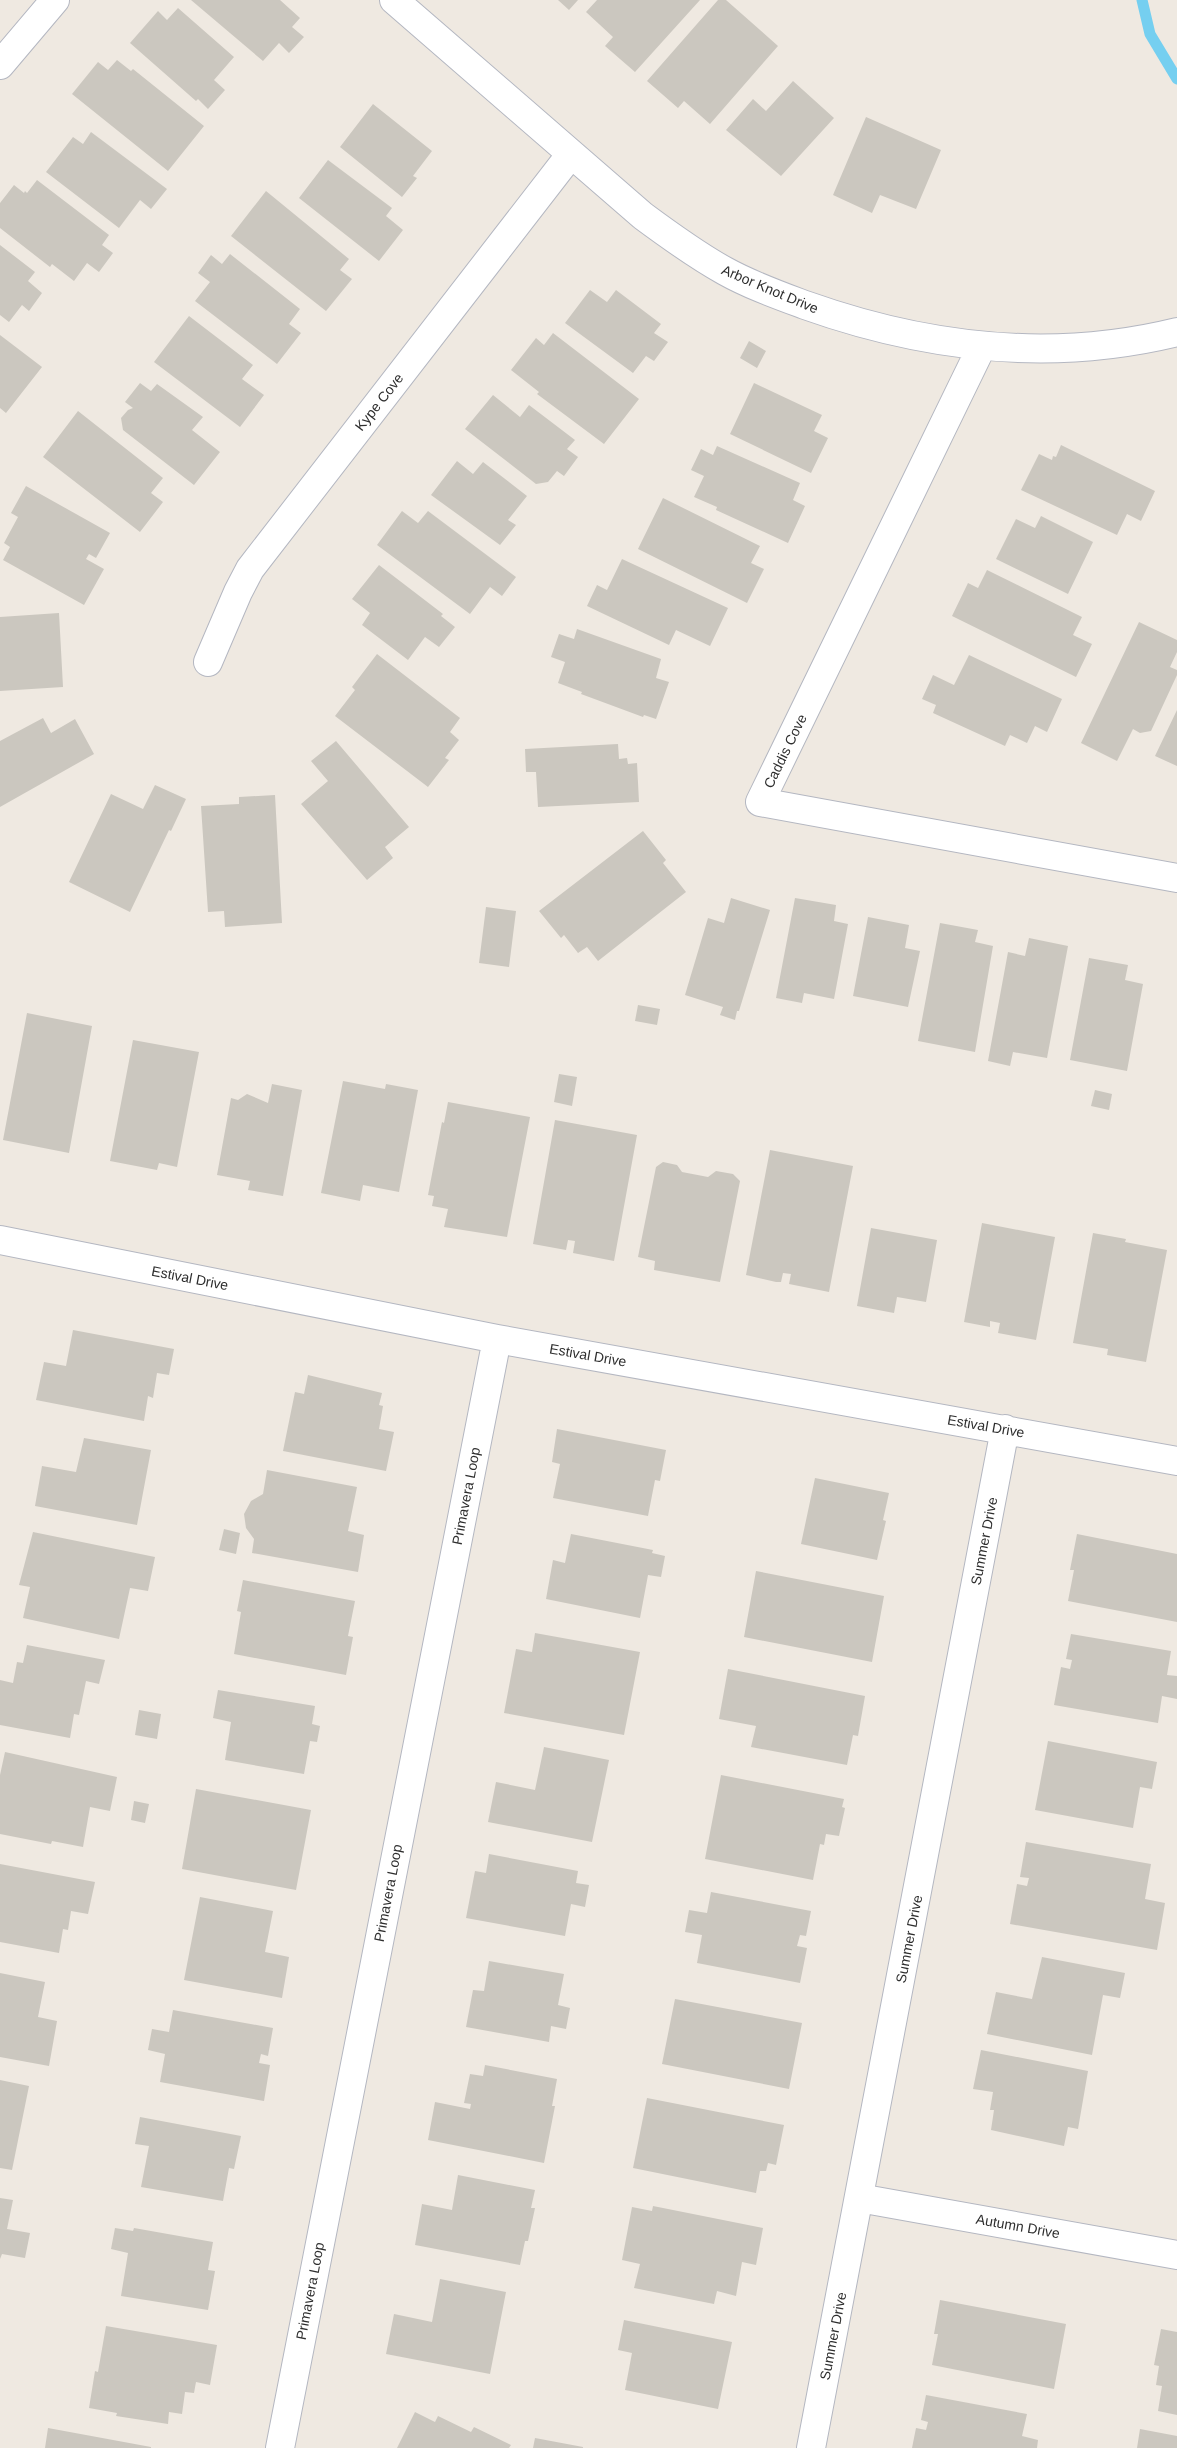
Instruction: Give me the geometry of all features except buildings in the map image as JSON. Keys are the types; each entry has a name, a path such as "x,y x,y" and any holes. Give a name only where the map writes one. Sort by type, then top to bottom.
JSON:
{"street":[{"path":"0,66 55,0"},
{"name":"Arbor Knot Drive","path":"394,0 644,216 684,246 727,272 774,293 876,328 928,340 982,346 1045,348 1104,345 1177,332"},
{"name":"Kype Cove","path":"208,662 250,569 571,154"},
{"name":"Caddis Cove","path":"982,346 760,802 1177,878"},
{"name":"Estival Drive","path":"0,1240 497,1339 1177,1461"},
{"name":"Primavera Loop","path":"280,2448 497,1339"},
{"name":"Summer Drive","path":"811,2448 1005,1429"},
{"name":"Autumn Drive","path":"860,2198 1177,2255"}],"waterway":[{"path":"1142,0 1150,34 1177,79"}]}
